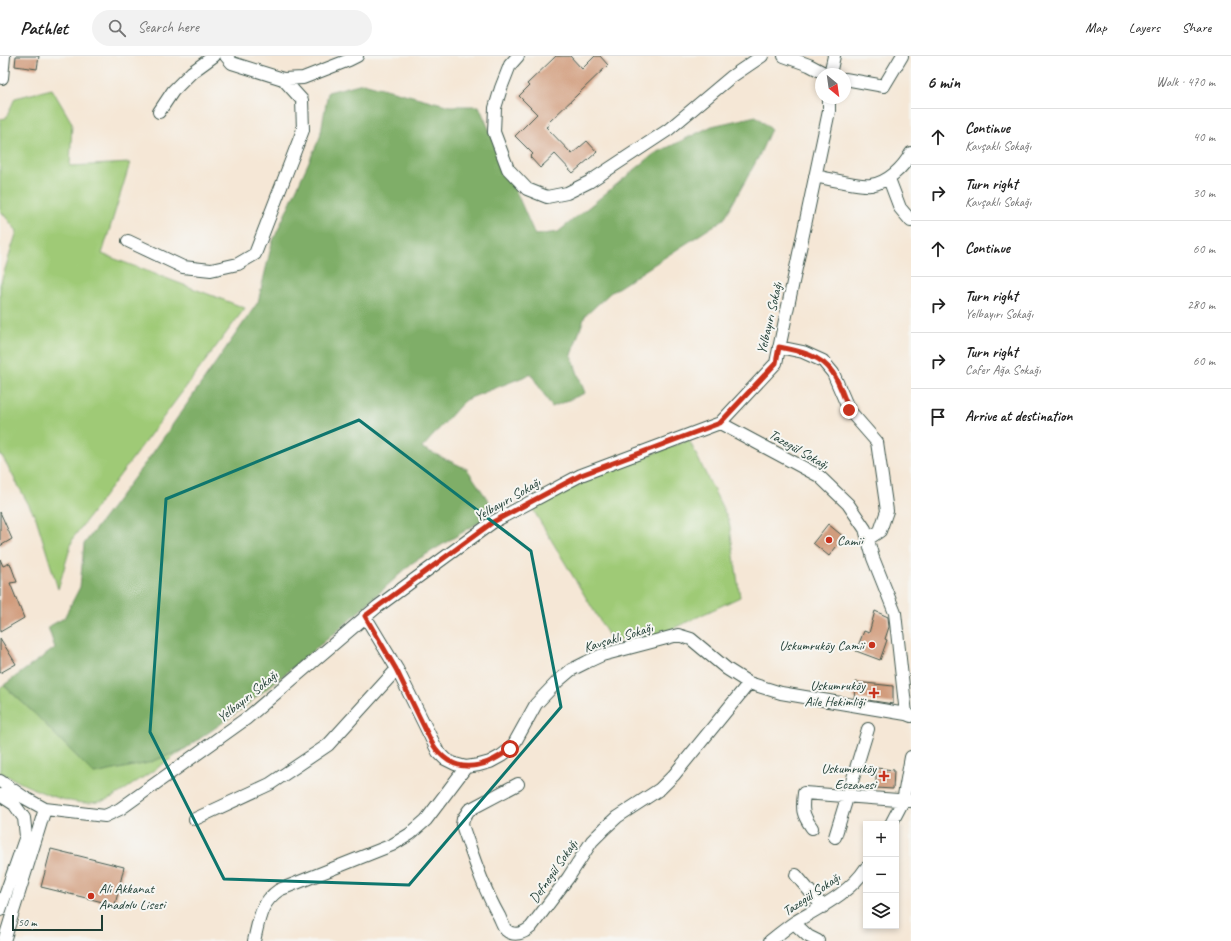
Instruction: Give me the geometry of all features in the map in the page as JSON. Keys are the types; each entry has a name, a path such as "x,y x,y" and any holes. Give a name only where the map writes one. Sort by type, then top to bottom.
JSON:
{"street":[{"path":"2,78 4,56"},
{"path":"159,112 173,91 192,72 214,56"},
{"path":"226,56 232,63 283,79 303,78 357,56"},
{"path":"518,56 510,65 501,88 495,108 494,132 508,169 526,189 547,197 567,193 589,182 668,130 731,77 762,56"},
{"path":"784,56 815,68"},
{"path":"831,68 834,56"},
{"path":"851,80 884,86 902,56"},
{"path":"128,242 183,267 211,270 238,264 255,254 304,130 302,100 283,79"},
{"name":"Yelbayırı Sokağı","path":"0,781 25,798 45,809 105,816 120,809 247,718 365,616 493,522 581,475 720,423 776,363 816,176 829,111 829,104"},
{"path":"816,176 870,186 888,179 908,159 911,153"},
{"path":"888,179 900,208 911,221"},
{"path":"779,347 803,352 823,361 833,373 849,410 877,442 887,511 880,531 868,539"},
{"name":"Tazegül Sokağı","path":"720,423 820,476 848,504 865,529 872,558 895,613 908,715"},
{"path":"254,941 263,905 274,894 286,887 392,845 401,840 426,820 466,767 450,762 438,752 396,669 365,616"},
{"name":"Kavşaklı Sokağı","path":"466,767 490,762 505,752 515,742 536,704 571,670 602,655 678,635 691,639 727,669 749,683 781,693 908,715"},
{"path":"195,819 270,784 328,745 396,669"},
{"name":"Defnegül Sokağı","path":"518,784 469,810 463,819 462,825 478,872 492,904 506,930 516,934 526,932 531,927 568,878 592,841 604,828 617,817 660,789 674,775 749,683"},
{"path":"834,837 848,797 868,729"},
{"path":"893,821 907,801 911,757"},
{"path":"812,828 804,817 804,793 907,801"},
{"path":"0,795 14,804 24,818 26,836 0,910"},
{"path":"4,941 45,809"},
{"name":"Tazegül Sokağı","path":"770,941 794,923 823,907 858,880 863,872"},
{"path":"796,876 823,907"},
{"path":"794,923 808,936 818,941"}],"highlighted area":[{"path":"359,420 531,551 561,707 409,885 224,879 150,732 166,499"}],"green space":[{"path":"363,83 450,106 479,106 535,235 558,232 654,154 712,126 756,116 771,129 758,158 724,219 610,293 585,316 571,355 585,393 552,407 531,374 465,400 422,448 467,469 496,512 412,563 341,628 242,709 185,749 148,763 94,774 4,685 55,648 48,627 64,618 80,587 84,544 152,454 258,302 272,243 320,137 328,92"},
{"path":"52,89 72,123 70,166 130,163 102,254 245,308 73,538 58,589 36,518 2,456 0,455 0,285 17,231 0,210 0,119 6,118 15,98"},
{"path":"689,440 729,521 740,597 657,636 612,641 532,508 605,472"},
{"path":"3,685 35,714 94,774 148,763 185,749 115,796 106,800 90,803 77,802 50,795 36,790 0,772 0,688"}],"building":[{"path":"16,56 39,56 37,69 15,66"},
{"path":"556,56 570,56 582,69 595,56 600,56 608,65 548,123 549,125 546,127 572,154 587,141 597,152 573,173 555,154 540,168 530,157 533,154 515,136 537,114 519,96 529,86 527,84"},
{"path":"0,512 12,539 0,546"},
{"name":"Camii","path":"828,524 844,537 829,556 813,543"},
{"path":"0,559 3,566 10,563 17,582 10,583 24,618 0,632"},
{"path":"875,611 888,617 889,627 885,639 887,640 880,660 856,651 864,631 869,633"},
{"path":"0,638 16,664 0,673"},
{"name":"Uskumruköy Aile Hekimliği","path":"856,682 893,686 893,704 854,698"},
{"path":"876,768 894,770 893,789 876,788"},
{"path":"51,849 124,867 115,905 41,887"}],"place":[{"name":"Camii","path":"829,540"},
{"name":"Uskumruköy Camii","path":"872,645"},
{"name":"Uskumruköy Aile Hekimliği","path":"874,693"},
{"name":"Uskumruköy Eczanesi","path":"884,776"},
{"name":"Ali Akkanat Anadolu Lisesi","path":"91,896"}],"route":[{"path":"510,749 490,762 480,765 466,767 445,759 432,743 396,669 365,616 493,522 581,475 720,423 776,363 779,347 803,352 823,361 833,373 849,410"}]}
